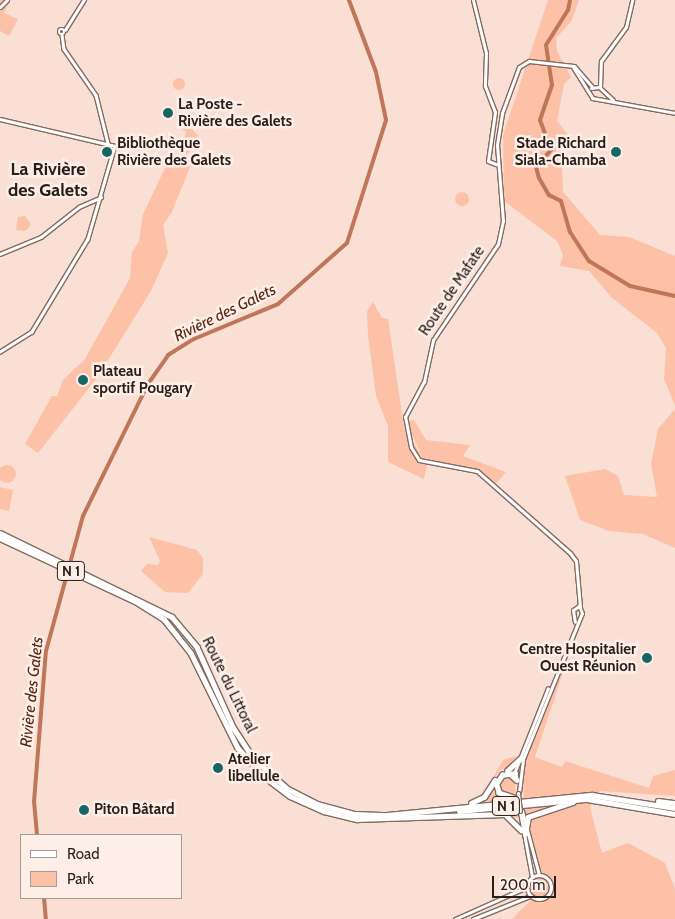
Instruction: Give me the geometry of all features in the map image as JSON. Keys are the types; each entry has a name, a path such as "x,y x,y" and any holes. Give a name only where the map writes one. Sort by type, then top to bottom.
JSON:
{"highway":[{"name":"Route du Littoral","path":"0,535 172,616 191,637 237,735 261,767 288,789 317,804 360,814 460,806 528,798 592,794 675,806"},
{"name":"Route du Littoral","path":"136,599 158,614 182,639 244,756 290,796 324,811 357,819 425,815"},
{"path":"460,806 480,800 520,758"},
{"path":"516,771 507,772 496,787 507,797 581,792 644,798 675,806"},
{"path":"507,772 517,780"},
{"path":"523,832 522,814 587,799"},
{"name":"N 1","path":"425,815 587,799 675,814"},
{"path":"425,815 505,814 523,832"}],"main road":[{"path":"0,6 6,0"},
{"name":"Route de Mafate","path":"473,0 486,53 485,86 495,112 488,161 496,164 503,214 498,244 430,345 425,377 409,406 405,422 412,447 421,461 477,471 570,553 576,561 580,607"},
{"path":"589,95 598,77 603,57 628,23 632,0"},
{"path":"496,164 506,101 519,67 532,62 569,65 593,86 601,88 618,102 675,112"},
{"path":"569,65 589,95 675,112"},
{"path":"598,77 601,88 600,98"},
{"name":"Route de Mafate","path":"574,614 578,599"},
{"path":"522,814 516,771 579,615 580,607 575,607"},
{"path":"575,622 574,614 579,615"},
{"path":"518,793 522,772 552,681"},
{"path":"516,771 522,772"},
{"path":"516,771 522,772"},
{"path":"473,919 530,896 541,899 550,893 548,879 539,875 523,832"},
{"path":"523,832 532,878"},
{"path":"455,919 527,887 532,878 539,875"},
{"path":"527,887 530,896"}],"street":[{"path":"84,0 64,30 59,30 62,35 64,49 96,95 108,143"},
{"path":"0,119 115,146 88,239 37,324 0,352"},
{"path":"0,254 41,237 79,207 101,197"}],"green space":[{"path":"0,0 10,0 4,13 18,19 9,36 0,31"},
{"path":"548,0 579,0 571,22 556,38 557,51 571,77 564,84 557,121 569,136 562,163 563,192 600,235 629,237 675,256 675,405 664,379 666,348 657,333 612,298 589,271 560,266 563,255 557,241 504,201 503,135"},
{"path":"177,78 181,78 185,84 181,90 177,90 173,86 173,82"},
{"path":"190,128 198,135 184,161 190,167 172,212 163,225 168,253 151,291 97,378 38,453 25,444 52,396 57,396 63,380 85,359 130,278 132,252 139,241 143,214 170,158 177,158 186,132 182,129"},
{"name":"Stade Richard Siala-Chamba","path":"613,145 619,145 623,152 619,159 613,159 609,155 609,149"},
{"path":"462,192 467,194 469,199 467,204 462,206 457,204 455,199 457,194"},
{"path":"25,216 31,224 26,231 16,230 18,217"},
{"path":"373,302 382,318 388,319 404,427 427,465 424,479 388,462 388,426 376,396 368,336 367,311"},
{"path":"675,409 675,548 643,534 609,531 580,520 565,476 605,469 618,476 624,495 657,497 651,464 658,429"},
{"path":"414,420 426,440 470,445 463,456 506,472 496,484 476,470 423,459 406,421"},
{"path":"4,466 10,466 15,471 15,477 10,482 4,482 -1,477 -1,471"},
{"path":"0,487 13,490 9,511 0,509"},
{"path":"149,537 197,550 203,558 203,574 188,593 165,592 141,571 147,564 158,565 160,561"},
{"path":"582,615 535,757 562,767 565,761 649,788 653,776 675,770 675,796 600,791 590,807 602,853 628,843 665,863 675,889 675,919 512,919 534,897 529,890 531,880 540,876 524,815 523,766"},
{"path":"516,756 510,768 501,770 490,783 503,760"},
{"path":"508,775 515,779 516,797 499,791 498,783"},
{"path":"495,782 497,793 506,799 477,803"},
{"path":"517,805 518,818 482,811"}],"waterway":[{"name":"Rivière des Galets","path":"37,834 34,802 46,651 83,516 148,384 168,355 194,339 278,304 347,243 386,120 376,72 349,0"},
{"path":"570,0 568,10 546,45 552,85 540,120 551,150 536,167 539,178 549,195 561,201 570,232 589,261 630,286 675,296"},
{"name":"Rivière des Galets","path":"44,899 46,919"}],"place":[{"name":"La Poste - Rivière des Galets","path":"168,113"},
{"name":"Bibliothèque Rivière des Galets","path":"107,152"},
{"name":"Stade Richard Siala-Chamba","path":"616,152"},
{"name":"Plateau sportif Pougary","path":"83,380"},
{"name":"Centre Hospitalier Ouest Réunion","path":"647,658"},
{"name":"Atelier libellule","path":"218,768"},
{"name":"Piton Bâtard","path":"84,810"}],"district":[{"name":"La Rivière des Galets","path":"48,180"}]}
